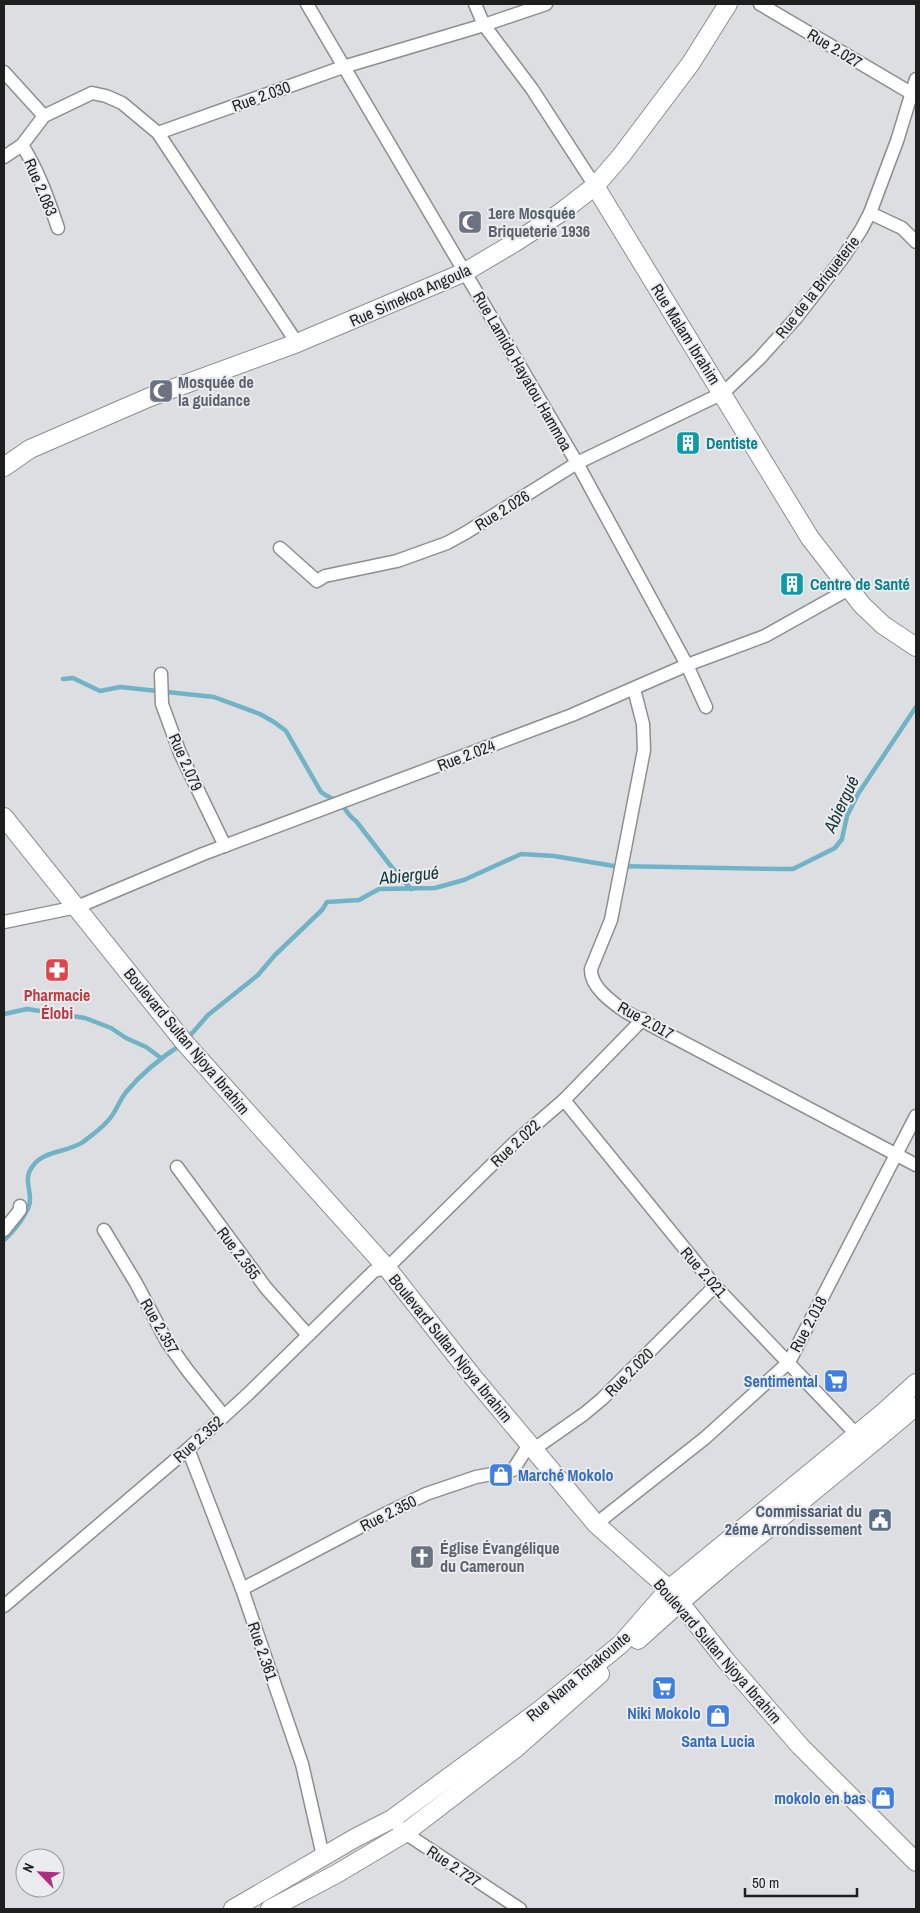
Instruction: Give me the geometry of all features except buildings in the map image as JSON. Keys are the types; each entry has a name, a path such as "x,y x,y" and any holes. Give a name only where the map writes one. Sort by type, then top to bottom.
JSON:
{"street":[{"name":"Rue Lamido Hayatou Hammoa","path":"307,4 577,463 687,665 706,707"},
{"name":"Rue Malam Ibrahim","path":"475,4 484,25 532,89 595,186 810,538 849,589 883,625 916,647"},
{"name":"Rue 2.030","path":"158,133 343,67 484,25 546,4"},
{"name":"Rue Simekoa Angoula","path":"4,467 30,449 150,397 298,343 465,272 560,213 595,186 621,156 691,63 728,4"},
{"name":"Rue 2.027","path":"760,4 911,93"},
{"path":"4,72 44,116"},
{"name":"Rue de la Briqueterie","path":"723,393 759,359 796,318 842,259 870,213 897,141 916,79"},
{"path":"4,157 22,146 44,116 92,93 106,96 122,103 158,133 298,343"},
{"name":"Rue 2.083","path":"22,146 43,182 58,228"},
{"path":"870,213 902,228 916,242"},
{"name":"Rue 2.026","path":"280,548 317,581 325,576 397,562 416,556 467,532 577,463 723,393"},
{"name":"Rue 2.024","path":"4,922 77,906 225,846 572,715 687,665 765,636 849,589"},
{"name":"Rue 2.079","path":"162,674 162,704 180,752 225,846"},
{"name":"Rue 2.017","path":"634,689 643,724 644,750 611,920 591,976 599,989 626,1012 643,1019 916,1164"},
{"name":"Boulevard Sultan Njoya Ibrahim","path":"4,817 184,1042 387,1268 473,1377 596,1524 674,1596 727,1662 800,1746 916,1862"},
{"name":"Rue 2.022","path":"387,1268 513,1144 564,1100 643,1019"},
{"name":"Rue 2.021","path":"564,1100 715,1286 857,1435"},
{"name":"Rue 2.018","path":"596,1524 705,1438 789,1362 916,1116"},
{"name":"Rue 2.355","path":"177,1167 266,1288 307,1334"},
{"path":"4,1230 20,1210 20,1206"},
{"name":"Rue 2.357","path":"104,1230 136,1283 167,1342 224,1416"},
{"name":"Rue 2.352","path":"4,1606 188,1450 374,1271 387,1268"},
{"name":"Rue 2.020","path":"534,1449 602,1399 715,1286"},
{"name":"Rue Nana Tchakounte","path":"674,1596 855,1459 916,1384"},
{"name":"Rue Nana Tchakounte","path":"270,1909 338,1873 405,1833 516,1748 560,1702 674,1596 857,1435 916,1406"},
{"name":"Rue 2.350","path":"242,1589 426,1494 476,1476 513,1470 524,1450 534,1449"},
{"name":"Rue 2.361","path":"188,1450 242,1589 302,1764 324,1856"},
{"name":"Rue Nana Tchakounte","path":"233,1909 392,1819 560,1702"},
{"name":"Rue 2.727","path":"392,1819 405,1833 520,1909"}],"waterway":[{"path":"63,679 73,678 100,691 120,687 214,697 260,714 274,722 286,731 321,792 341,804 411,889"},
{"name":"Abiergué","path":"187,1039 208,1015 258,975 275,955 322,910 327,902 359,900 379,889 435,888 464,880 521,854 554,856 614,866 793,869 835,848 842,839 847,816 858,794 916,707"},
{"path":"4,1014 27,1009 85,1018 111,1028 126,1038 146,1047 161,1058"},
{"name":"Abiergué","path":"4,1240 16,1227 27,1209 30,1199 28,1175 37,1161 42,1157 77,1146 98,1131 108,1121 125,1094 139,1078 182,1044"}],"place":[{"name":"1ere Mosquée Briqueterie 1936","path":"470,222"},
{"name":"Mosquée de la guidance","path":"161,391"},
{"name":"Dentiste","path":"688,443"},
{"name":"Centre de Santé","path":"792,584"},
{"name":"Pharmacie Élobi","path":"57,970"},
{"name":"Sentimental","path":"836,1381"},
{"name":"Marché Mokolo","path":"501,1475"},
{"name":"Commissariat du 2éme Arrondissement","path":"880,1520"},
{"name":"Église Évangélique du Cameroun","path":"422,1557"},
{"name":"Niki Mokolo","path":"664,1688"},
{"name":"Santa Lucia","path":"718,1716"},
{"name":"mokolo en bas","path":"883,1798"}]}
